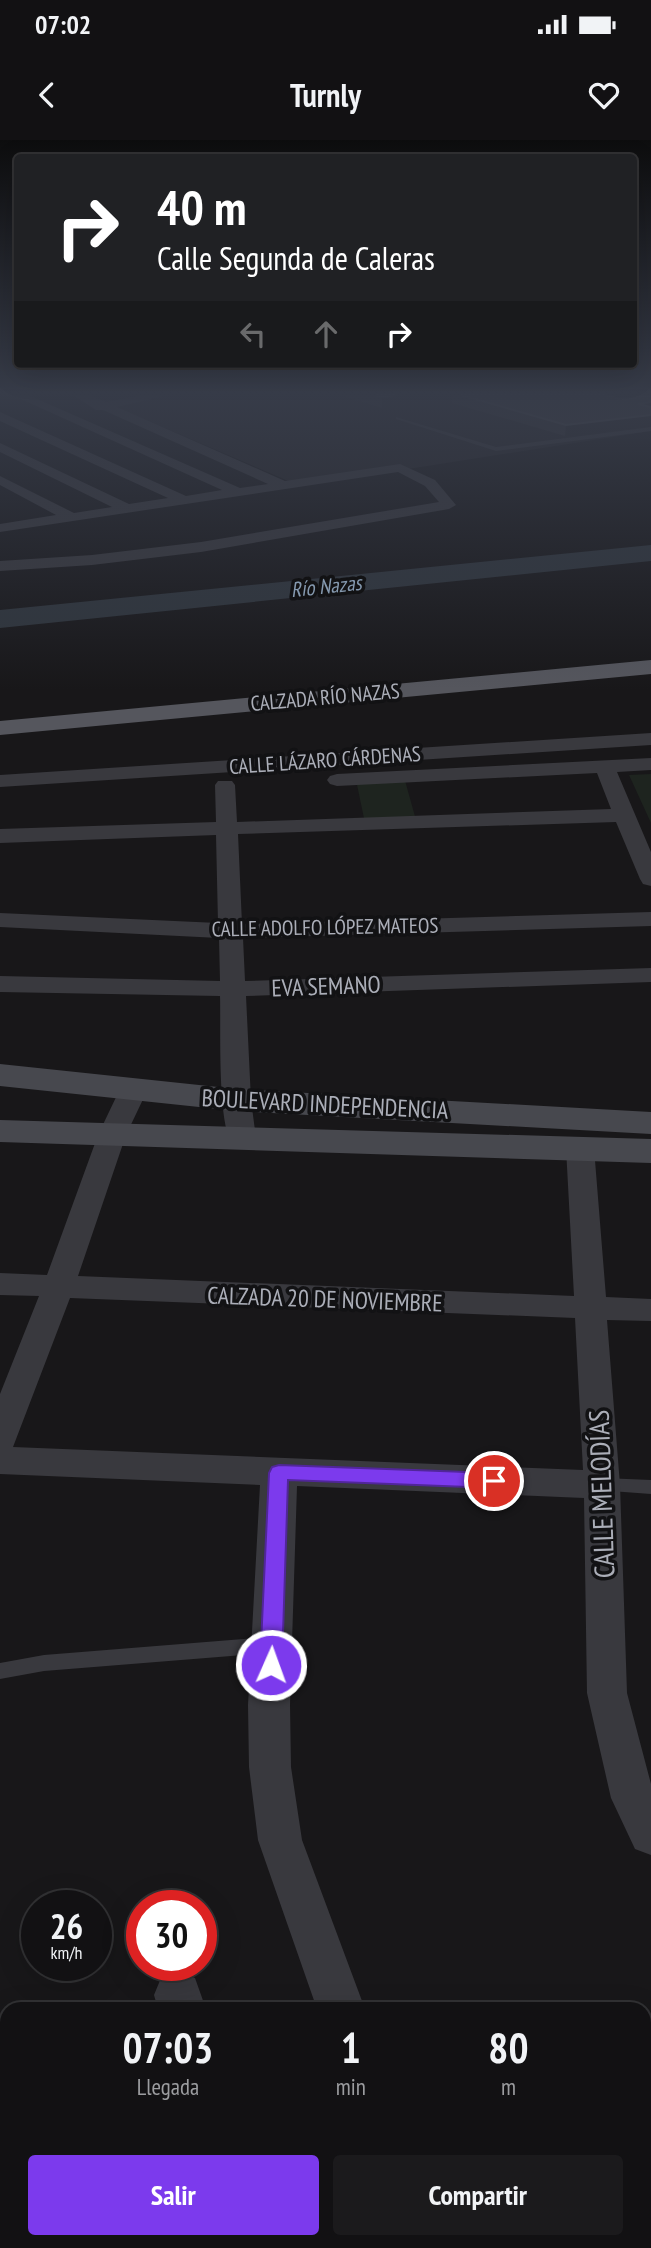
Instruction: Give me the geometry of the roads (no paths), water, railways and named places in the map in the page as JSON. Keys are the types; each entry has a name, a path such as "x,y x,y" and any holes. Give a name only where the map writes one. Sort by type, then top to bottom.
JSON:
{"main road":[{"name":"CALZADA RÍO NAZAS","path":"0,728 651,667"}],"street":[{"path":"26,493 71,517"},
{"path":"95,493 125,508"},
{"path":"169,493 181,499"},
{"path":"2,526 219,493"},
{"path":"0,566 92,560 201,547 449,505 439,493"},
{"name":"CALLE LÁZARO CÁRDENAS","path":"0,781 651,739"},
{"path":"0,799 651,764"},
{"path":"604,766 651,879"},
{"path":"225,785 237,1100 242,1138"},
{"path":"0,836 623,815"},
{"name":"CALLE ADOLFO LÓPEZ MATEOS","path":"0,920 232,931 651,919"},
{"name":"EVA SEMANO","path":"0,984 234,989 651,975"},
{"name":"BOULEVARD INDEPENDENCIA","path":"0,1075 237,1100 651,1124"},
{"path":"0,1438 58,1288 112,1135 134,1091"},
{"name":"BOULEVARD INDEPENDENCIA","path":"0,1131 651,1151"},
{"name":"CALLE MELODÍAS","path":"580,1148 602,1485 607,1693 633,1798 651,1834"},
{"name":"CALZADA 20 DE NOVIEMBRE","path":"0,1284 651,1310"},
{"path":"0,1460 602,1485"},
{"path":"279,1473 271,1645 270,1767 280,1840 338,2002"}],"lane":[{"path":"602,1485 651,1487"},
{"path":"0,1671 44,1663 271,1645"}],"waterway":[{"name":"Río Nazas","path":"0,619 651,553"}]}
